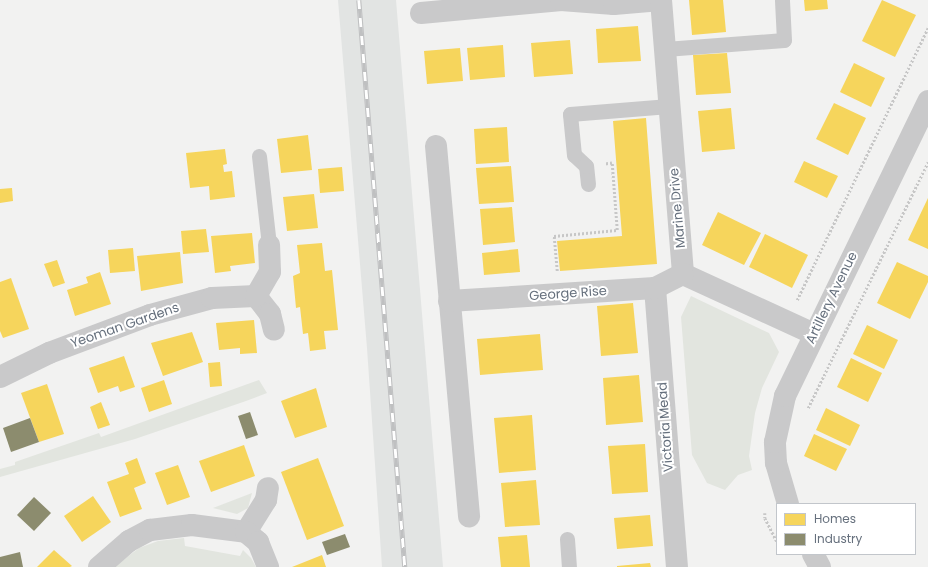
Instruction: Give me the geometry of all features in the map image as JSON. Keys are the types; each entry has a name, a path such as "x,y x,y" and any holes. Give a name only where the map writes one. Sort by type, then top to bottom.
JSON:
{"street":[{"name":"Marine Drive","path":"421,14 561,0 614,4 661,0 684,274"},
{"name":"Artillery Avenue","path":"788,503 776,463 774,442 786,396 814,334 928,101"},
{"path":"436,146 469,517"},
{"path":"269,245 270,272 256,296 270,314 274,330"},
{"path":"684,274 814,334"},
{"name":"George Rise","path":"449,301 655,288 684,274"},
{"name":"Victoria Mead","path":"655,288 677,567"},
{"name":"Yeoman Gardens","path":"0,377 49,352 150,315 212,298 256,296"},
{"path":"246,532 266,500 268,488"},
{"path":"99,567 129,541 150,530 192,525 246,532 258,542 268,567"},
{"path":"814,555 820,567"}],"lane":[{"path":"665,49 784,40 782,0"},
{"path":"588,184 586,166 574,155 570,114 669,106"},
{"path":"259,156 269,245"},
{"path":"566,539 569,567"}],"path":[{"path":"805,414 928,162"},
{"path":"559,294 554,236 617,230 612,163 586,166"}],"shaded area":[{"path":"338,0 396,0 443,567 382,567 367,348"},
{"path":"691,296 769,333 779,352 762,388 755,413 749,456 752,470 738,475 725,490 707,483 692,455 681,317"},
{"path":"259,380 267,393 135,439 0,477 0,469 15,465 15,462 99,433 101,437"},
{"path":"252,493 248,508 237,514 213,508"},
{"path":"184,538 185,546 240,556 243,550 251,558 256,567 114,567 139,548 158,541"}],"building: Homes":[{"path":"689,0 723,0 726,32 692,35"},
{"path":"804,0 827,0 828,9 805,11"},
{"path":"882,0 916,15 895,57 862,41"},
{"path":"638,26 641,61 598,63 596,29"},
{"path":"570,40 573,74 534,77 531,43"},
{"path":"503,45 505,77 470,80 467,48"},
{"path":"460,48 463,81 427,84 424,51"},
{"path":"727,53 731,93 696,95 693,55"},
{"path":"854,63 885,78 871,107 840,92"},
{"path":"834,103 866,118 848,155 816,139"},
{"path":"731,108 735,149 702,152 698,111"},
{"path":"646,118 657,264 560,271 557,241 622,236 613,121"},
{"path":"507,127 509,162 476,164 474,129"},
{"path":"308,135 312,170 281,173 277,139"},
{"path":"225,149 227,164 223,165 224,172 232,171 235,197 210,200 209,186 190,188 186,153"},
{"path":"804,161 838,176 827,198 794,182"},
{"path":"511,166 514,202 479,204 476,168"},
{"path":"342,167 344,191 320,193 318,169"},
{"path":"12,188 13,201 0,203 0,189"},
{"path":"314,194 318,228 287,231 283,197"},
{"path":"928,198 928,249 908,240"},
{"path":"512,207 515,242 483,245 480,209"},
{"path":"718,212 761,233 744,265 702,245"},
{"path":"206,229 209,252 183,254 181,231"},
{"path":"252,233 255,263 230,266 231,271 215,273 211,236"},
{"path":"765,234 808,255 792,288 749,267"},
{"path":"322,243 325,271 332,270 338,330 324,331 326,349 310,351 308,333 303,334 300,307 296,308 293,276 300,273 297,245"},
{"path":"133,248 135,271 110,273 108,250"},
{"path":"518,249 520,272 484,275 482,253"},
{"path":"180,252 183,283 141,291 137,256"},
{"path":"57,260 65,283 53,287 44,264"},
{"path":"897,262 928,276 928,282 910,319 877,303"},
{"path":"100,272 111,304 75,316 67,290 88,283 86,277"},
{"path":"11,278 29,329 3,338 0,331 0,282"},
{"path":"633,303 638,353 601,356 597,306"},
{"path":"254,320 257,353 240,354 240,348 219,350 216,323"},
{"path":"867,325 898,340 884,369 853,354"},
{"path":"192,332 203,362 163,376 151,343"},
{"path":"540,334 543,370 480,375 477,339"},
{"path":"124,356 135,387 120,392 118,386 98,393 89,368"},
{"path":"851,358 882,373 868,402 837,387"},
{"path":"220,362 222,386 210,387 208,363"},
{"path":"639,375 643,422 606,425 603,378"},
{"path":"164,380 172,404 149,412 141,388"},
{"path":"47,384 64,434 39,442 21,393"},
{"path":"316,388 327,427 295,438 281,401"},
{"path":"101,402 110,425 98,429 90,407"},
{"path":"826,408 860,425 850,446 816,430"},
{"path":"532,415 536,470 499,473 494,418"},
{"path":"814,434 847,449 836,471 804,456"},
{"path":"645,444 648,492 612,494 608,446"},
{"path":"244,445 255,476 211,492 199,461"},
{"path":"137,458 146,483 134,488 142,509 120,517 107,482 129,474 125,463"},
{"path":"318,458 344,526 307,540 281,472"},
{"path":"178,465 190,497 167,505 155,473"},
{"path":"536,480 540,525 505,527 501,483"},
{"path":"93,496 111,522 82,542 64,516"},
{"path":"650,515 653,546 617,549 614,518"},
{"path":"527,535 530,567 501,567 498,537"},
{"path":"54,550 72,566 37,567"},
{"path":"322,555 326,567 292,567"},
{"path":"650,563 651,567 617,567 617,566"}],"building: Industry":[{"path":"250,412 258,435 246,439 238,416"},
{"path":"30,418 39,442 11,452 3,428"},
{"path":"34,497 51,513 34,531 17,515"},
{"path":"345,534 350,547 327,555 322,542"},
{"path":"20,552 23,567 0,567 0,557"}],"railway":[{"path":"359,0 405,567"}]}
